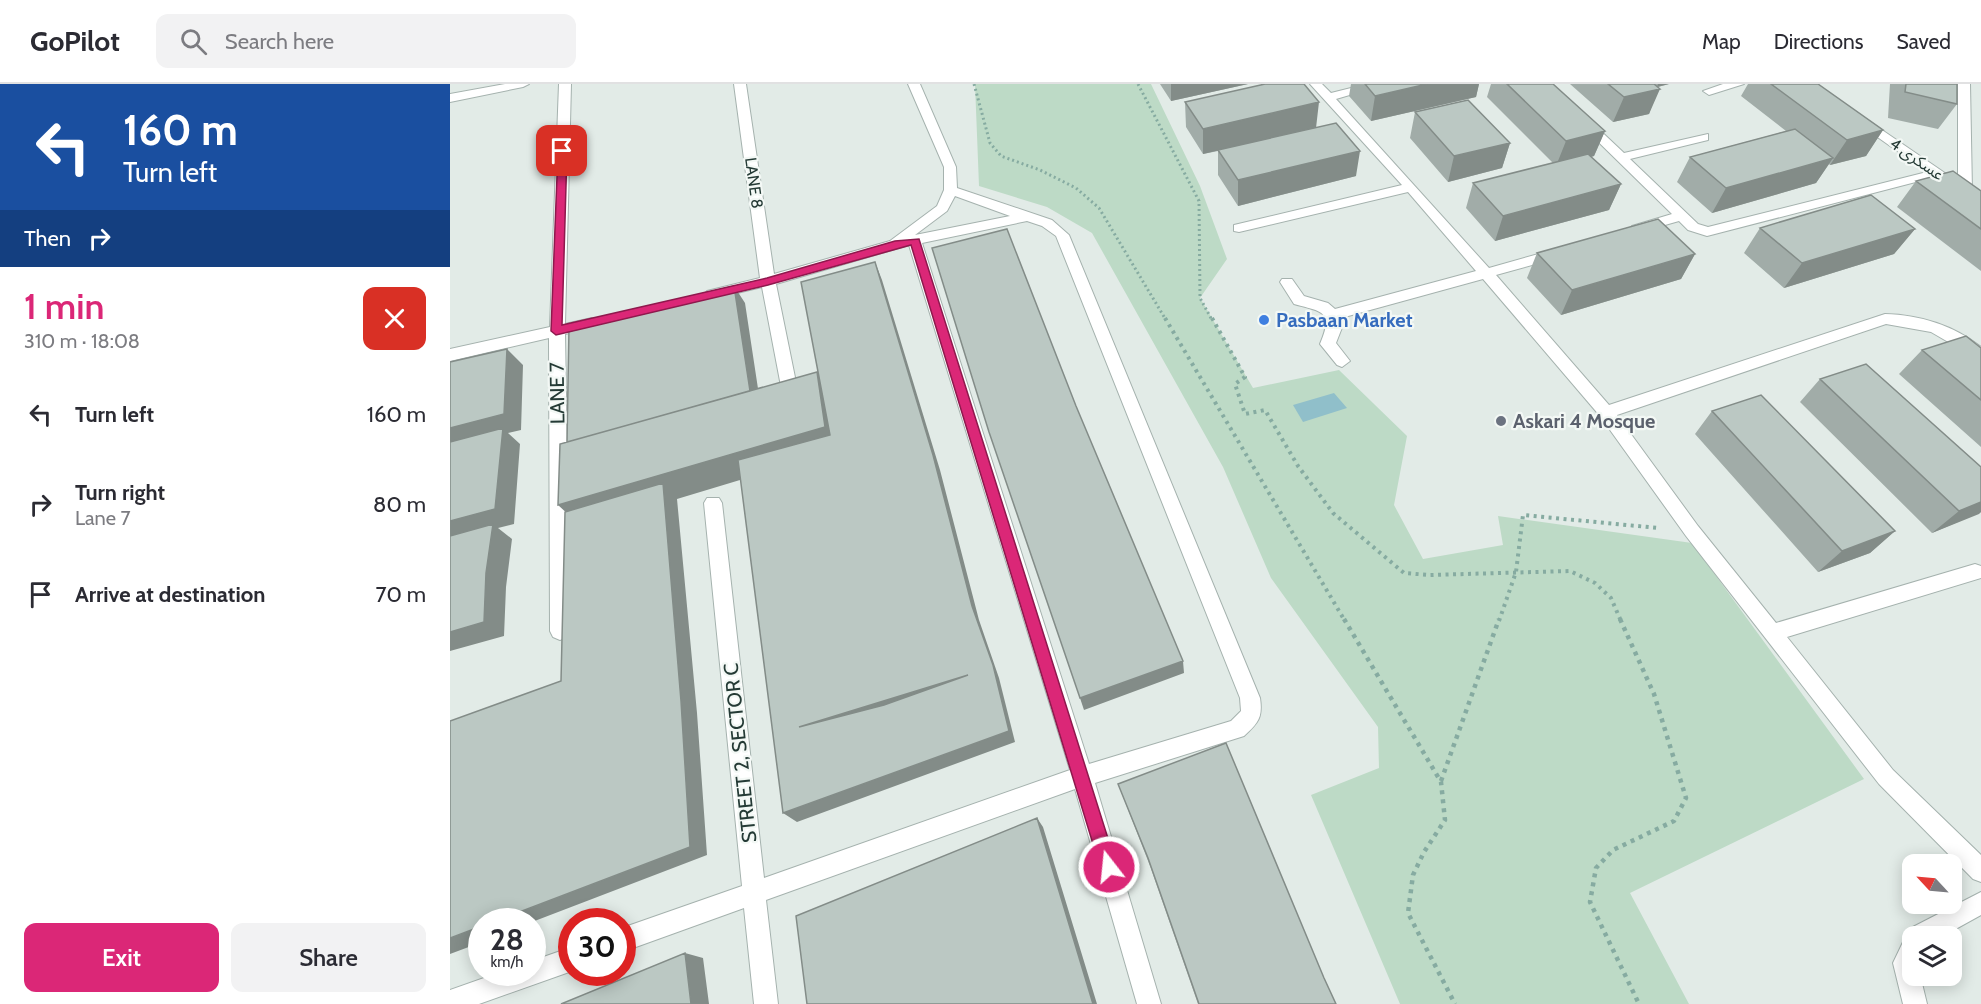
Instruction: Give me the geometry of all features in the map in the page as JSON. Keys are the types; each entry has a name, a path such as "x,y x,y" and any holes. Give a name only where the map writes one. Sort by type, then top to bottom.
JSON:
{"street":[{"path":"450,98 523,84"},
{"name":"LANE 7","path":"560,631 556,331 565,84"},
{"name":"LANE 8","path":"740,84 768,281 792,402"},
{"path":"895,244 942,208 951,190 950,167 914,84"},
{"path":"1318,90 1382,84"},
{"path":"1709,91 1738,84"},
{"name":"عسکری 4","path":"1964,84 1965,192"},
{"path":"1318,90 1411,187 1606,412 1692,531 1886,777 1981,871"},
{"name":"عسکری 4","path":"1849,111 1981,204"},
{"path":"1579,117 1693,227 1707,232 1937,173"},
{"path":"1621,158 1704,137"},
{"path":"1239,228 1411,187"},
{"path":"636,935 1082,776 1237,729 1252,715 1245,687 1062,235 1056,227 1042,220 1027,218 951,190"},
{"path":"1624,233 1681,216"},
{"path":"701,297 768,281 895,244 1027,218"},
{"path":"915,241 1082,776 1149,1004"},
{"path":"1333,315 1487,275 1567,250"},
{"path":"1287,282 1299,300 1323,307 1333,315 1336,325 1328,344 1342,362"},
{"path":"1606,412 1884,319 1905,319 1936,328 1968,344 1981,355"},
{"path":"450,355 601,320"},
{"name":"STREET 2, SECTOR C","path":"713,503 766,1004"},
{"path":"1772,633 1975,572"},
{"path":"1937,926 1981,903"},
{"path":"450,1002 558,963"},
{"path":"1911,986 1915,1004"}],"path":[{"path":"974,84 990,143 1001,156 1040,170 1076,188 1099,208 1441,782 1445,820 1428,843 1412,875 1408,915 1455,1004"},
{"path":"1138,84 1199,201 1200,298 1245,377 1235,384 1245,414 1265,411 1298,466 1333,513 1404,573 1570,571 1595,583 1611,598 1654,694 1679,766 1686,798 1674,820 1613,850 1596,868 1590,902 1639,1004"},
{"path":"1441,782 1516,572 1523,515 1692,531"}],"green space":[{"path":"975,84 1151,84 1200,186 1227,259 1200,298 1253,388 1339,370 1407,436 1394,505 1423,559 1503,545 1498,516 1692,543 1864,779 1630,893 1689,1004 1400,1004 1311,795 1379,768 1378,727 1271,578 1223,467 1092,233 1047,207 979,186"}],"water":[{"path":"1334,393 1347,408 1303,422 1293,405"}],"building":[{"path":"1265,84 1304,84 1319,102 1203,129 1185,102"},
{"path":"1365,84 1427,84 1375,96"},
{"path":"1507,84 1553,84 1605,131 1566,141"},
{"path":"1608,84 1654,84 1660,89 1624,97"},
{"path":"1771,84 1818,84 1883,130 1847,140"},
{"path":"1906,84 1957,84 1957,104 1905,92"},
{"path":"1468,100 1510,143 1454,156 1415,112"},
{"path":"1336,123 1360,151 1238,180 1218,150"},
{"path":"1795,129 1833,158 1726,188 1690,157"},
{"path":"1588,154 1621,184 1503,216 1473,183"},
{"path":"1953,171 1981,191 1981,229 1916,181"},
{"path":"1871,195 1915,229 1802,263 1760,228"},
{"path":"1658,219 1695,254 1572,290 1537,253"},
{"path":"1007,229 1076,406 1183,661 1080,698 989,432 932,248"},
{"path":"875,262 933,455 972,606 993,665 1009,731 783,813 738,460 830,435 801,282","holes":["968,675 884,705 799,727"]},
{"path":"734,286 750,391 567,442 569,327"},
{"path":"1966,336 1981,348 1981,400 1922,350"},
{"path":"507,349 504,414 450,428 450,362"},
{"path":"1866,364 1981,467 1981,502 1959,511 1820,379"},
{"path":"817,372 825,427 558,505 560,444"},
{"path":"1761,395 1895,531 1842,551 1712,411"},
{"path":"503,428 495,509 450,521 450,442"},
{"path":"663,483 681,701 690,847 530,908 468,908 468,931 450,938 450,721 561,681 565,512"},
{"path":"493,524 486,573 484,622 450,632 450,536"},
{"path":"1226,743 1336,1004 1199,1004 1148,858 1118,784"},
{"path":"1037,818 1093,1004 807,1004 796,916"},
{"path":"685,953 691,1004 561,1004 605,986 636,986 636,973"}],"place":[{"name":"Pasbaan Market","path":"1264,320"},
{"name":"Askari 4 Mosque","path":"1501,421"}],"route":[{"path":"562,151 556,331 768,281 895,244 915,241 1076,754 1109,867"}]}
